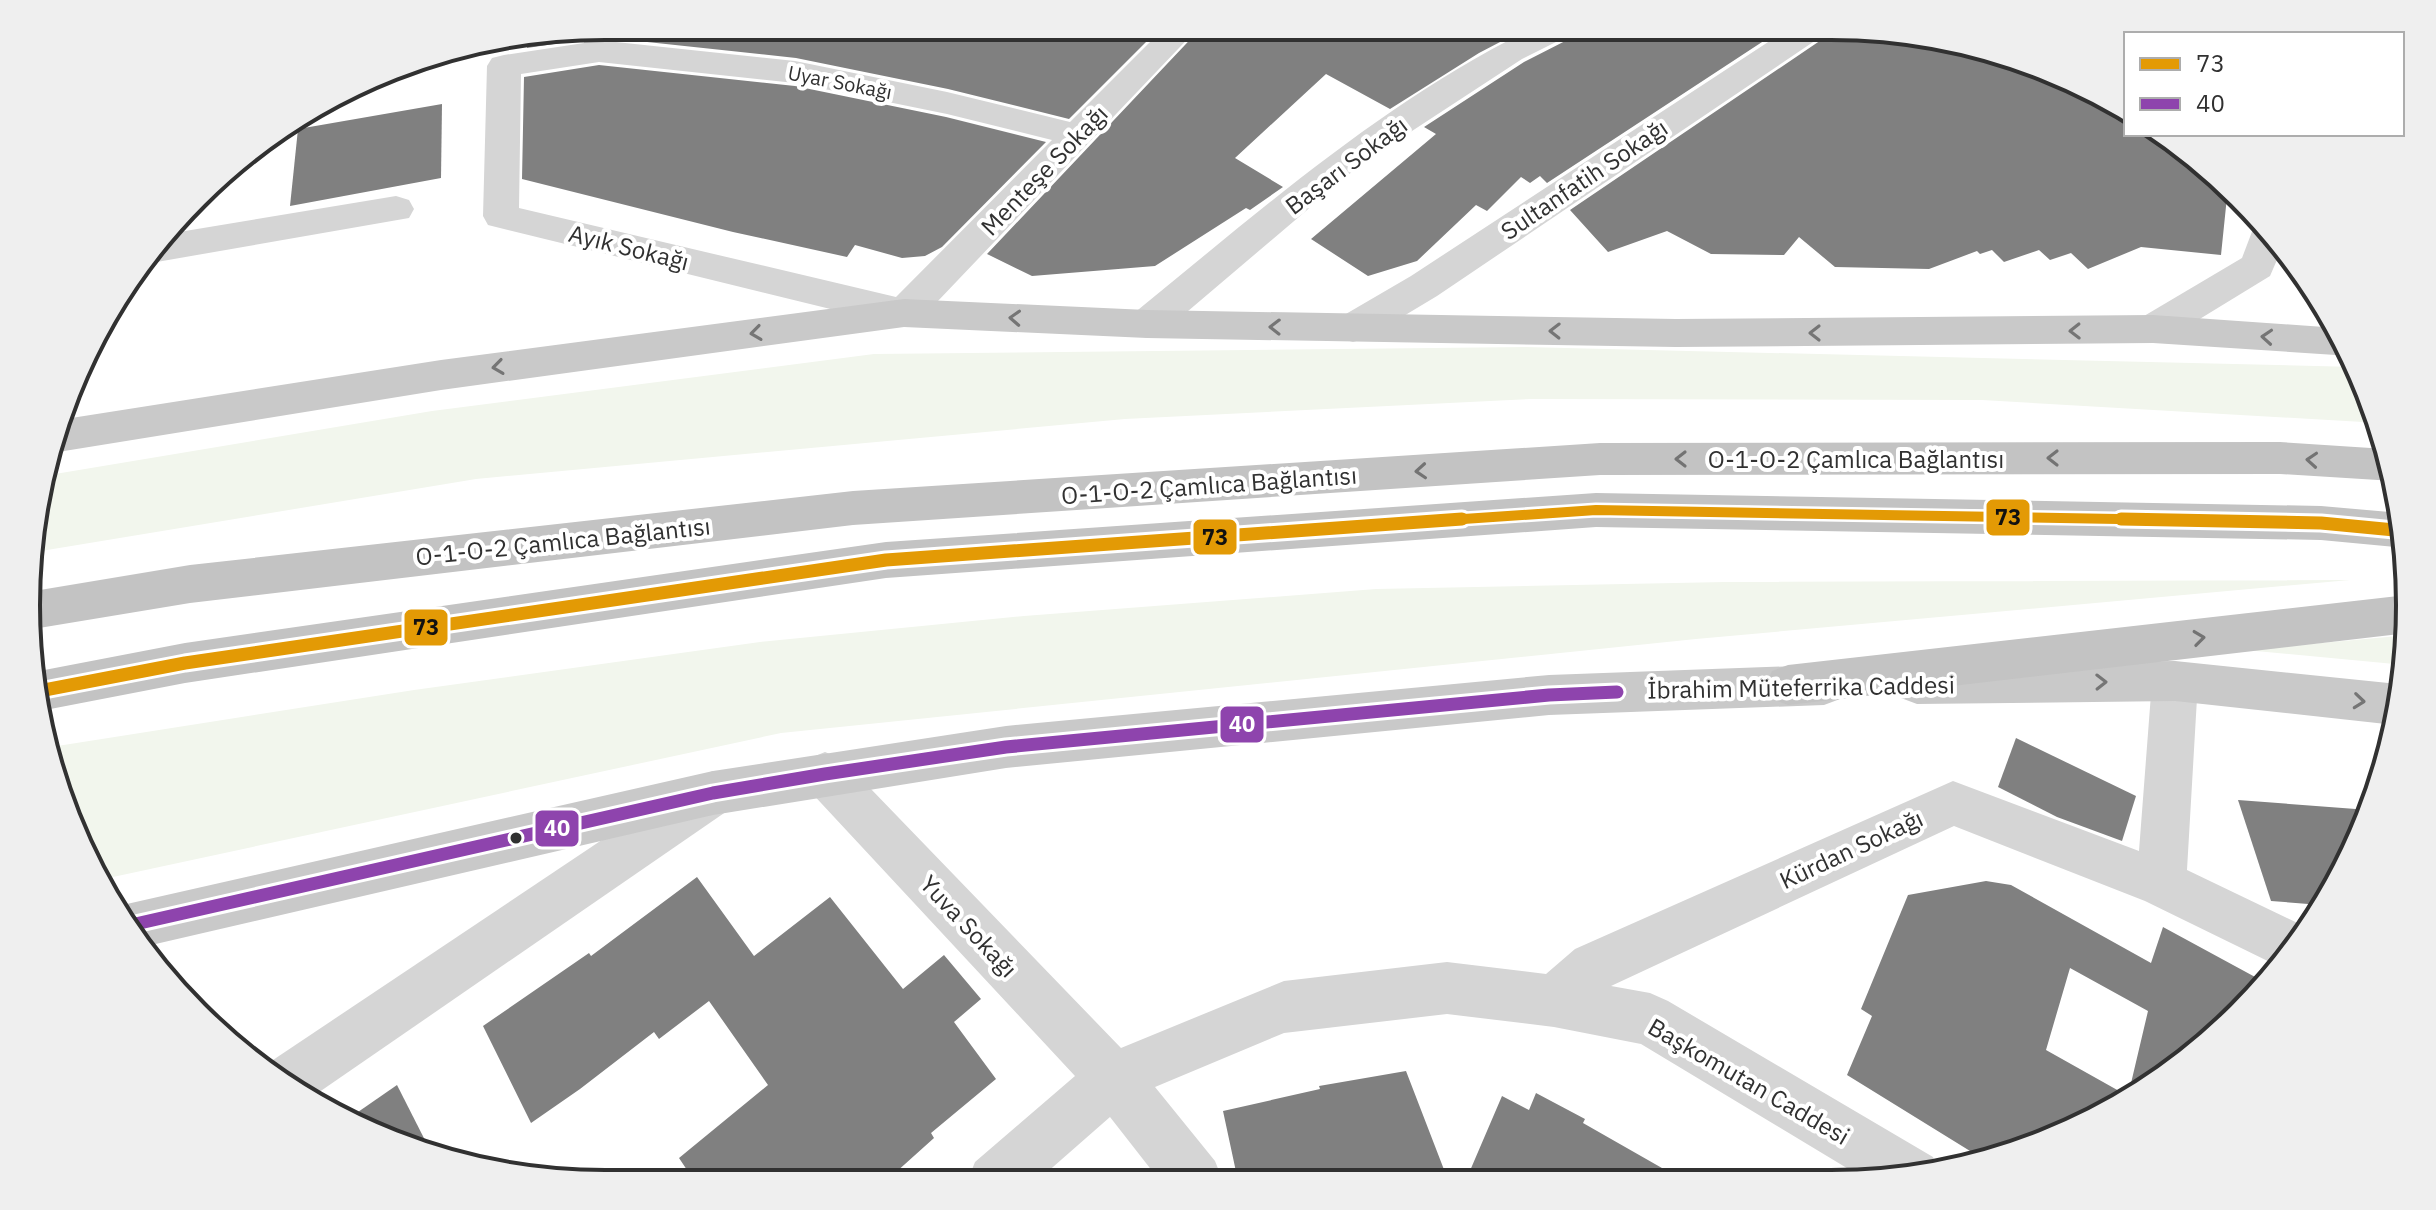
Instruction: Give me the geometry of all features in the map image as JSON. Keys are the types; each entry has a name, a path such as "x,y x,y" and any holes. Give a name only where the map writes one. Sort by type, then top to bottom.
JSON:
{"highway":[{"name":"O-1-O-2 Çamlıca Bağlantısı","path":"40,609 190,584 853,508 1600,459 2280,458 2378,465"},
{"path":"47,690 200,661 886,560 1596,510 2321,523 2391,530"},
{"path":"1788,685 2396,615"}],"main road":[{"path":"66,435 441,375 904,313 1147,324 1676,333 2153,329 2331,342"},
{"name":"İbrahim Müteferrika Caddesi","path":"713,793 1006,747 1518,698 1788,685 2175,681 2387,704"},
{"path":"138,923 713,793"}],"street":[{"name":"Uyar Sokağı","path":"504,66 597,40"},
{"name":"Uyar Sokağı","path":"607,40 795,72 947,103 1077,135"},
{"name":"Menteşe Sokağı","path":"904,313 1170,40"},
{"name":"Başarı Sokağı","path":"1147,324 1348,157 1510,52 1534,40"},
{"name":"Sultanfatih Sokağı","path":"1353,328 1424,286 1794,40"},
{"name":"Ayık Sokağı","path":"504,66 501,216 904,313"},
{"path":"168,247 396,209"},
{"path":"2153,329 2257,266 2265,244"},
{"path":"2161,883 2175,681"},
{"name":"Yuva Sokağı","path":"825,774 1113,1078 1186,1170"},
{"name":"İbrahim Müteferrika Caddesi","path":"295,1077 713,793"},
{"name":"Kürdan Sokağı","path":"1554,1001 1593,967 1953,803 2161,883 2284,943"},
{"name":"Başkomutan Caddesi","path":"1009,1170 1113,1078 1284,1007 1447,988 1554,1001 1650,1019 1895,1166"}],"shaded area":[{"path":"1525,347 2343,367 2366,422 1982,400 1530,399 1125,419 476,479 43,551 56,474 432,411 874,354"},
{"path":"2350,580 1696,639 781,733 110,878 83,821 58,746 414,690 760,642 1024,616 1376,589 1725,582"},
{"path":"2395,636 2393,664 2245,650"}],"building":[{"path":"628,40 1148,40 1069,119 948,89 796,58"},
{"path":"1190,40 1504,40 1390,109 1326,74 1235,158 1283,187 1155,266 1032,276 987,254"},
{"path":"1567,40 1765,40 1547,183 1540,176 1530,183 1521,177 1487,211 1476,205 1417,261 1368,276 1311,239 1436,134 1424,127 1524,62"},
{"path":"1821,40 1868,41 1941,51 1977,59 2047,83 2124,122 2124,136 2146,136 2227,201 2221,255 2141,247 2088,269 2071,253 2050,260 2039,250 2004,262 1992,250 1980,254 1977,251 1929,269 1835,267 1799,237 1784,255 1711,254 1667,231 1608,252 1570,210"},
{"path":"576,41 527,48 531,45"},
{"path":"599,65 795,86 946,117 1046,142 942,247 925,256 902,258 855,245 847,257 522,179 524,77"},
{"path":"442,104 441,178 290,206 298,131"},
{"path":"2016,738 2136,796 2122,841 2057,817 1998,787"},
{"path":"2238,800 2358,809 2338,855 2310,904 2271,901"},
{"path":"697,877 754,956 830,897 903,989 944,955 981,999 954,1022 996,1079 931,1133 934,1138 898,1170 687,1170 679,1158 768,1085 709,1001 659,1039 654,1032 531,1123 483,1026 589,953 591,956"},
{"path":"1986,881 2011,885 2151,963 2163,927 2256,978 2204,1030 2131,1084 2148,1011 2070,968 2046,1050 2119,1091 2047,1127 1972,1152 1847,1075 1872,1016 1861,1009 1908,895"},
{"path":"1406,1071 1444,1170 1236,1170 1223,1111 1320,1089 1319,1086"},
{"path":"397,1085 425,1141 389,1127 357,1113"},
{"path":"1536,1093 1585,1119 1583,1123 1665,1170 1470,1170 1502,1096 1529,1110"}],"transit line":[{"name":"73","path":"47,690 185,663 886,560 1596,510 2321,523 2391,530"},
{"name":"40","path":"138,923 713,793 825,774 1006,747 1549,695 1617,692"}]}
